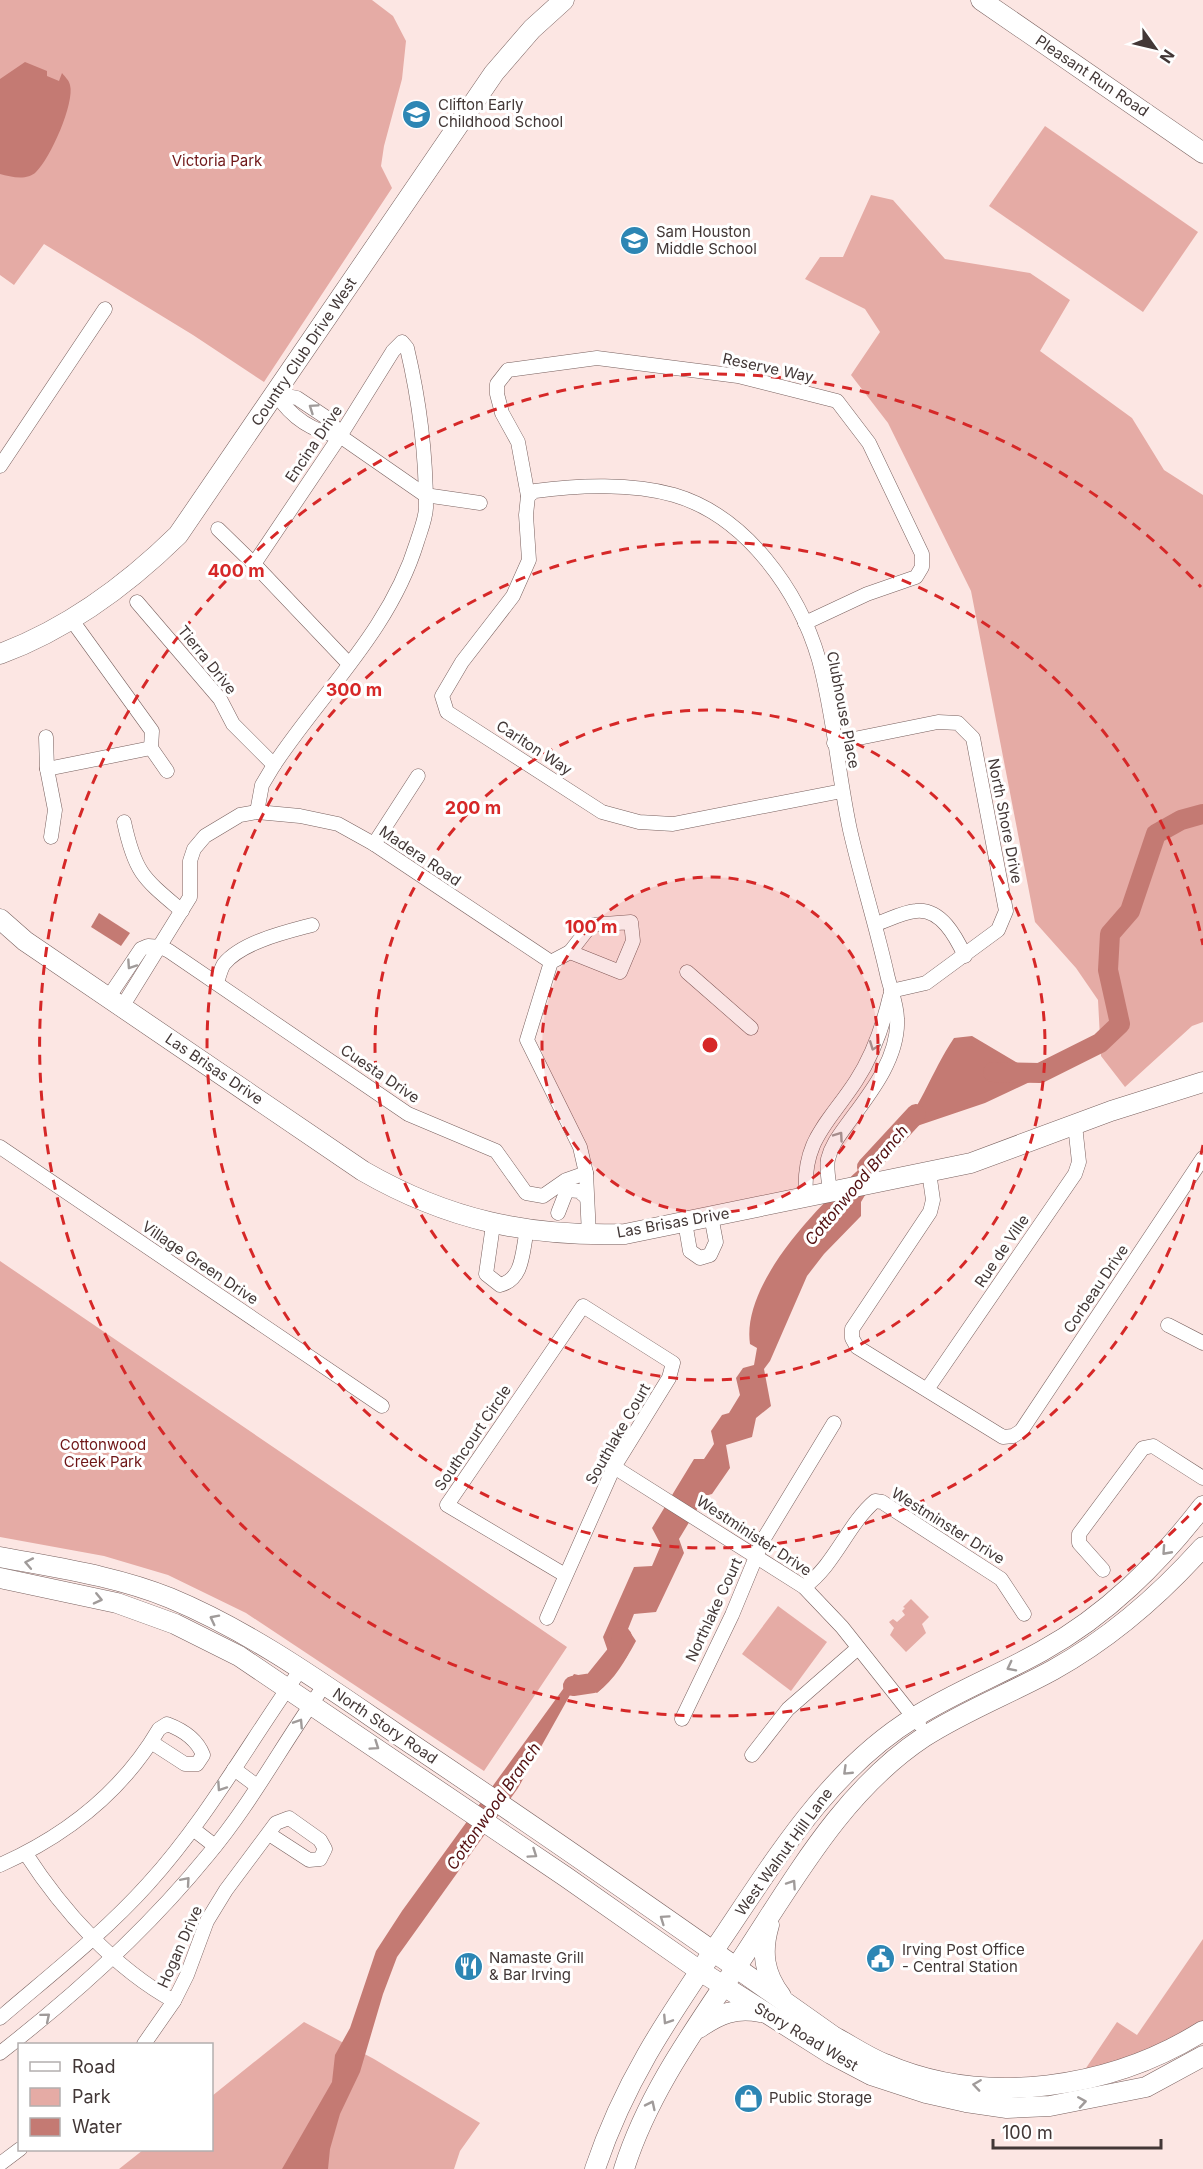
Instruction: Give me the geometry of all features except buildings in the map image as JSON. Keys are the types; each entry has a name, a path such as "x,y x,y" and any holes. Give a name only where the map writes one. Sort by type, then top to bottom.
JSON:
{"main road":[{"name":"Country Club Drive West","path":"0,654 71,619 120,586 178,535 494,73 532,29 564,0"},
{"name":"Pleasant Run Road","path":"981,0 1203,153"},
{"name":"Las Brisas Drive","path":"0,919 25,941 115,1003 384,1183 448,1211 493,1225 527,1230 558,1223 589,1235 625,1234 971,1163 1203,1082"},
{"name":"West Walnut Hill Lane","path":"595,2169 622,2096 655,2038 768,1870 832,1786 863,1755 914,1717 1044,1650 1117,1600 1166,1552 1203,1506"},
{"name":"West Walnut Hill Lane","path":"624,2169 653,2100 688,2038 842,1810 889,1762 926,1736 1059,1666 1126,1622 1173,1579 1203,1547"},
{"name":"North Story Road","path":"0,1557 124,1582 191,1608 249,1638 301,1669 515,1813 606,1879 736,1967"},
{"name":"North Story Road","path":"0,1578 117,1603 175,1624 239,1656 312,1703 723,1986"},
{"path":"1059,1666 1058,1661 1065,1651 1110,1620 1117,1600"},
{"path":"239,1656 249,1638"},
{"path":"594,1896 606,1879"},
{"path":"772,1913 766,1936 765,1965 775,1988 786,2003"},
{"name":"Story Road West","path":"736,1967 833,2036 885,2064 942,2089 1033,2086 1087,2081 1138,2065 1203,2031"},
{"name":"Story Road West","path":"723,1986 831,2054 871,2075 942,2089 1007,2108 1050,2106 1146,2088 1195,2061"},
{"path":"688,2038 717,2016 736,2009 765,2012"},
{"path":"1178,2046 1195,2061"}],"street":[{"path":"0,466 105,309"},
{"name":"Encina Drive","path":"254,564 340,436 393,351 402,342 407,348 415,382 421,426 425,495"},
{"name":"Reserve Way","path":"528,496 518,442 502,413 497,394 497,384 508,370 597,358 738,376 837,400 869,443 922,554 922,567 916,577 867,594 805,623"},
{"path":"276,394 287,411 321,433 340,436 425,495 480,503"},
{"name":"Clubhouse Place","path":"528,496 535,491 591,486 673,495 688,501 723,519 760,552 783,580 805,623 819,660 842,791 863,889 876,924 897,1020 892,1052 873,1089 834,1143 828,1161 830,1191"},
{"path":"115,1003 141,949 148,946 161,947 190,897 190,861 194,849 204,836 240,815 257,812 262,785 274,765 383,620 399,591 427,509 425,495"},
{"name":"Carlton Way","path":"528,496 526,515 529,560 527,570 513,596 451,678 442,696 447,712 602,812 639,822 673,824 842,791"},
{"path":"218,529 349,664"},
{"name":"Tierra Drive","path":"137,602 220,699 232,724 274,765"},
{"path":"71,619 152,732 151,748 167,771"},
{"name":"North Shore Drive","path":"834,744 938,722 958,723 972,738 1006,911 998,930 965,956 926,983 891,991"},
{"path":"46,737 47,769 55,810 51,837"},
{"path":"47,769 151,748"},
{"path":"374,844 418,776"},
{"name":"Madera Road","path":"257,812 300,816 338,824 374,844 550,962"},
{"path":"124,822 132,858 139,871 182,911"},
{"path":"876,924 916,910 933,914 947,926 965,956"},
{"path":"570,952 620,972 633,941 631,922 591,925 570,952 550,962 527,1040 580,1147 586,1173 585,1196 589,1235"},
{"path":"217,982 224,964 243,951 260,941 312,925"},
{"name":"Cuesta Drive","path":"161,947 217,982 408,1114 496,1151 526,1193 543,1196 552,1191"},
{"path":"687,972 751,1028"},
{"name":"Clubhouse Place","path":"806,1196 805,1172 815,1141 869,1059 884,1021 891,991"},
{"name":"Rue de Ville","path":"928,1389 1075,1174 1079,1162 1075,1125"},
{"name":"Village Green Drive","path":"0,1147 382,1406"},
{"name":"Corbeau Drive","path":"928,1389 1003,1437 1013,1436 1021,1431 1203,1158"},
{"path":"928,1389 857,1347 852,1338 852,1329 930,1212 933,1200 929,1172"},
{"path":"558,1223 552,1191 566,1180 586,1173"},
{"path":"558,1223 567,1190 579,1191 585,1196"},
{"path":"685,1222 690,1251 700,1258 710,1255 716,1242 711,1216"},
{"path":"493,1225 486,1275 500,1286 511,1283 518,1273 527,1230"},
{"name":"Southlake Court","path":"547,1618 614,1467 669,1378 673,1363 583,1306"},
{"name":"Southcourt Circle","path":"566,1575 447,1505 583,1306"},
{"path":"1168,1325 1203,1343"},
{"name":"Northlake Court","path":"682,1719 763,1540 834,1424"},
{"path":"1103,1570 1079,1543 1079,1534 1143,1448 1153,1446 1203,1478"},
{"name":"Westminister Drive","path":"614,1467 758,1555 804,1587 858,1648 914,1717 926,1736"},
{"name":"Westminster Drive","path":"804,1587 829,1561 866,1509 875,1501 882,1502 1001,1579 1024,1614"},
{"path":"752,1755 788,1709 858,1648"},
{"path":"0,2018 94,1938 135,1898 193,1829 301,1669"},
{"path":"0,2053 114,1957 155,1915 215,1846 324,1686"},
{"path":"0,1865 26,1854 83,1817 112,1791 151,1743"},
{"path":"234,1769 257,1786"},
{"path":"193,1829 215,1846"},
{"name":"Hogan Drive","path":"145,2043 174,2001 188,1975 207,1921 246,1862 269,1834"},
{"path":"26,1854 45,1883 94,1938 134,1977 174,2001"},
{"path":"135,1898 155,1915"},
{"path":"0,2164 18,2150"}],"green space":[{"name":"Victoria Park","path":"0,0 372,0 393,16 406,41 402,79 381,166 392,188 264,382 193,335 44,244 14,285 0,275"},
{"path":"1045,126 1198,232 1143,312 989,206"},
{"path":"871,195 893,200 945,259 1030,273 1070,300 1040,351 1132,418 1164,470 1203,495 1203,1022 1192,1026 1125,1087 1101,1056 1098,1000 1076,968 1035,922 971,591 888,423 851,375 880,332 865,309 805,279 820,257 843,257"},
{"name":"Cottonwood Creek Park","path":"0,1261 567,1647 484,1771 246,1613 168,1575 104,1556 0,1537"},
{"path":"911,1599 929,1617 922,1624 926,1633 906,1652 890,1635 894,1628 889,1622 893,1619 897,1622 905,1615 902,1611 905,1608 903,1607"},
{"path":"778,1606 827,1642 791,1691 742,1654"},
{"path":"1203,1939 1203,2026 1181,2040 1084,2071 1117,2022 1137,2035"},
{"path":"304,2022 374,2059 480,2123 460,2151 454,2169 119,2169 142,2151 213,2151 213,2095"}],"water":[{"path":"25,62 47,71 47,76 59,81 62,73 68,80 71,93 60,130 42,165 32,175 19,178 0,174 0,79"},
{"path":"99,913 130,933 121,946 91,927"},
{"path":"972,1036 1021,1065 1014,1082 1064,1053 1070,1063 985,1103 917,1126 887,1158 861,1202 861,1216 824,1254 807,1276 770,1361 764,1369 771,1406 756,1418 752,1437 726,1445 730,1468 712,1494 705,1496 679,1539 684,1553 656,1612 634,1614 628,1629 636,1641 619,1669 603,1688 597,1693 587,1686 578,1688 570,1695 518,1788 397,1957 383,1994 360,2072 340,2114 330,2149 328,2169 282,2169 332,2082 335,2055 350,2028 376,1951 402,1911 574,1674 591,1678 606,1678 612,1663 603,1637 634,1567 652,1566 661,1545 652,1528 694,1459 704,1459 714,1444 711,1431 722,1415 729,1413 740,1395 736,1378 743,1368 754,1365 757,1348 750,1344 751,1320 758,1295 771,1270 807,1221 847,1180 887,1147 900,1132 954,1038"}],"waterway":[{"name":"Cottonwood Branch","path":"993,1072 1040,1073 1100,1043 1120,1024 1108,970 1110,934 1130,911 1156,834 1181,820 1203,814"},
{"name":"Cottonwood Branch","path":"867,1167 916,1114"},
{"name":"Cottonwood Branch","path":"573,1686 593,1683 618,1652 622,1637"}],"place":[{"name":"Clifton Early Childhood School","path":"417,114"},
{"name":"Sam Houston Middle School","path":"635,241"},
{"name":"Irving Post Office - Central Station","path":"881,1959"},
{"name":"Namaste Grill & Bar Irving","path":"468,1967"},
{"name":"Public Storage","path":"748,2098"}]}
